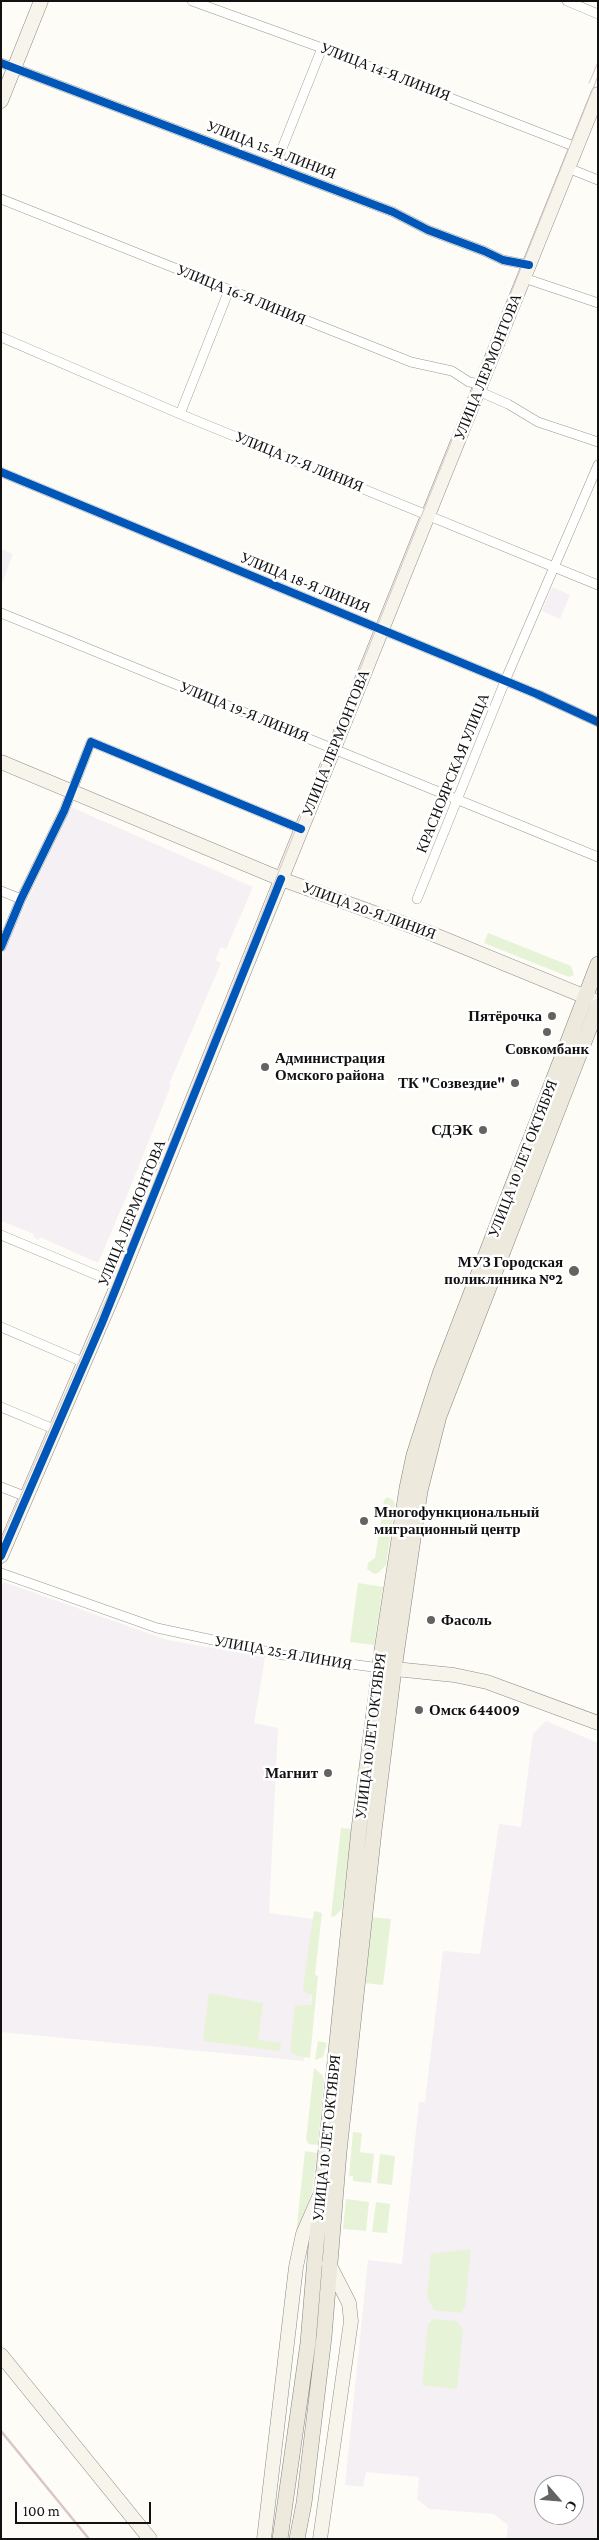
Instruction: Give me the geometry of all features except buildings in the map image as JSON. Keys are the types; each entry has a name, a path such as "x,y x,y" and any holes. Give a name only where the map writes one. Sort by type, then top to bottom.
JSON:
{"main road":[{"path":"1,101 8,65 41,1"},
{"name":"УЛИЦА ЛЕРМОНТОВА","path":"1,1556 118,1284 598,94"},
{"name":"УЛИЦА 20-Я ЛИНИЯ","path":"1,762 281,878 430,933 591,999"},
{"name":"УЛИЦА 10 ЛЕТ ОКТЯБРЯ","path":"297,2539 304,2504 324,2337 329,2264 374,1831 399,1532 414,1455 450,1347 591,999 598,964"},
{"name":"УЛИЦА 10 ЛЕТ ОКТЯБРЯ","path":"280,2539 308,2343 321,2192 359,1829 420,1491 438,1419 598,1006"},
{"name":"УЛИЦА 25-Я ЛИНИЯ","path":"387,1668 454,1675 487,1682 598,1723"},
{"path":"264,2539 299,2250 321,2192"},
{"path":"299,2250 304,2244 316,2246"},
{"path":"320,2539 351,2321 349,2304 329,2264"},
{"path":"1,2355 150,2539"}],"street":[{"name":"УЛИЦА 14-Я ЛИНИЯ","path":"192,1 322,48 576,147"},
{"path":"567,1 598,14"},
{"path":"275,166 322,48"},
{"name":"УЛИЦА 15-Я ЛИНИЯ","path":"8,65 392,212 428,230 484,250 526,272 598,303"},
{"path":"568,168 598,180"},
{"name":"УЛИЦА 16-Я ЛИНИЯ","path":"1,199 411,362 452,371 538,422 598,442"},
{"path":"180,414 229,290"},
{"name":"УЛИЦА 17-Я ЛИНИЯ","path":"1,337 180,414 428,515 553,569 598,585"},
{"name":"КРАСНОЯРСКАЯ УЛИЦА","path":"416,899 505,681 598,465"},
{"name":"УЛИЦА 18-Я ЛИНИЯ","path":"1,472 382,629 598,722"},
{"name":"УЛИЦА 19-Я ЛИНИЯ","path":"1,614 598,857"},
{"path":"1,947 21,900 64,811 70,791 91,742 301,829"},
{"path":"1,892 21,900"},
{"path":"1,1235 118,1284"},
{"path":"1,1327 85,1363"},
{"path":"1,1407 56,1430"},
{"path":"1,1487 27,1497"},
{"name":"УЛИЦА 25-Я ЛИНИЯ","path":"1,1572 157,1628 283,1655 387,1668"}],"shaded area":[{"path":"1,549 13,554 1,586"},
{"path":"552,587 570,595 560,619 542,611"},
{"path":"71,807 253,887 226,949 221,947 215,960 221,963 169,1084 171,1085 98,1263 40,1237 39,1240 33,1237 34,1234 1,1221 1,957"},
{"path":"4,1582 167,1640 265,1657 254,1723 278,1728 269,1913 320,1920 304,2061 1,2032 1,1588"},
{"path":"546,1721 598,1743 598,2539 506,2539 508,2525 494,2514 429,2509 417,2499 419,2477 366,2472 363,2487 345,2485 368,2260 402,2264 419,2102 425,2102 443,1951 480,1954 499,1824 521,1827 533,1734"}],"green space":[{"path":"488,933 571,966 574,975 569,977 484,943"},
{"path":"387,1497 393,1500 395,1504 386,1565 378,1573 374,1574 367,1569 368,1563 375,1558 384,1500"},
{"path":"358,1583 383,1587 374,1645 350,1642"},
{"path":"341,1828 352,1829 342,1909 334,1917 331,1916"},
{"path":"314,1911 322,1913 315,1975 318,1976 310,2058 297,2056 290,2051 295,2006 311,2005 312,1995 304,1992 303,1987"},
{"path":"371,1917 391,1919 383,1985 364,1983"},
{"path":"209,1993 263,2003 258,2040 281,2043 280,2051 203,2041"},
{"path":"318,2041 327,2043 323,2057 315,2060"},
{"path":"314,2068 322,2075 324,2080 318,2145 309,2144 306,2140"},
{"path":"353,2132 362,2133 360,2152 374,2154 371,2183 353,2181 353,2176 349,2176"},
{"path":"305,2151 317,2153 312,2192 296,2233"},
{"path":"380,2154 395,2156 392,2185 377,2183"},
{"path":"346,2199 369,2202 366,2231 343,2229"},
{"path":"376,2202 390,2204 387,2233 372,2232"},
{"path":"471,2249 465,2306 460,2313 434,2310 427,2297 431,2254"},
{"path":"434,2319 456,2321 463,2329 457,2389 422,2385 428,2324"}],"tram line":[{"path":"589,83 598,62"},
{"path":"1,1541 114,1282 598,76"}],"railway":[{"path":"1,2431 89,2539"}],"cycle path":[{"path":"1,63 393,212 428,230 503,260 529,265"},
{"path":"1,472 537,694 598,722"},
{"path":"1,947 21,899 64,811 91,742 301,829"},
{"path":"1,1556 102,1323 281,879"}],"place":[{"name":"Пятёрочка","path":"552,1016"},
{"name":"Совкомбанк","path":"547,1032"},
{"name":"Администрация Омского района","path":"265,1067"},
{"name":"ТК \"Созвездие\"","path":"515,1083"},
{"name":"СДЭК","path":"483,1130"},
{"name":"МУЗ Городская поликлиника №2","path":"574,1271"},
{"name":"Многофункциональный миграционный центр","path":"364,1521"},
{"name":"Фасоль","path":"431,1620"},
{"name":"Омск 644009","path":"419,1710"},
{"name":"Магнит","path":"328,1773"}]}
